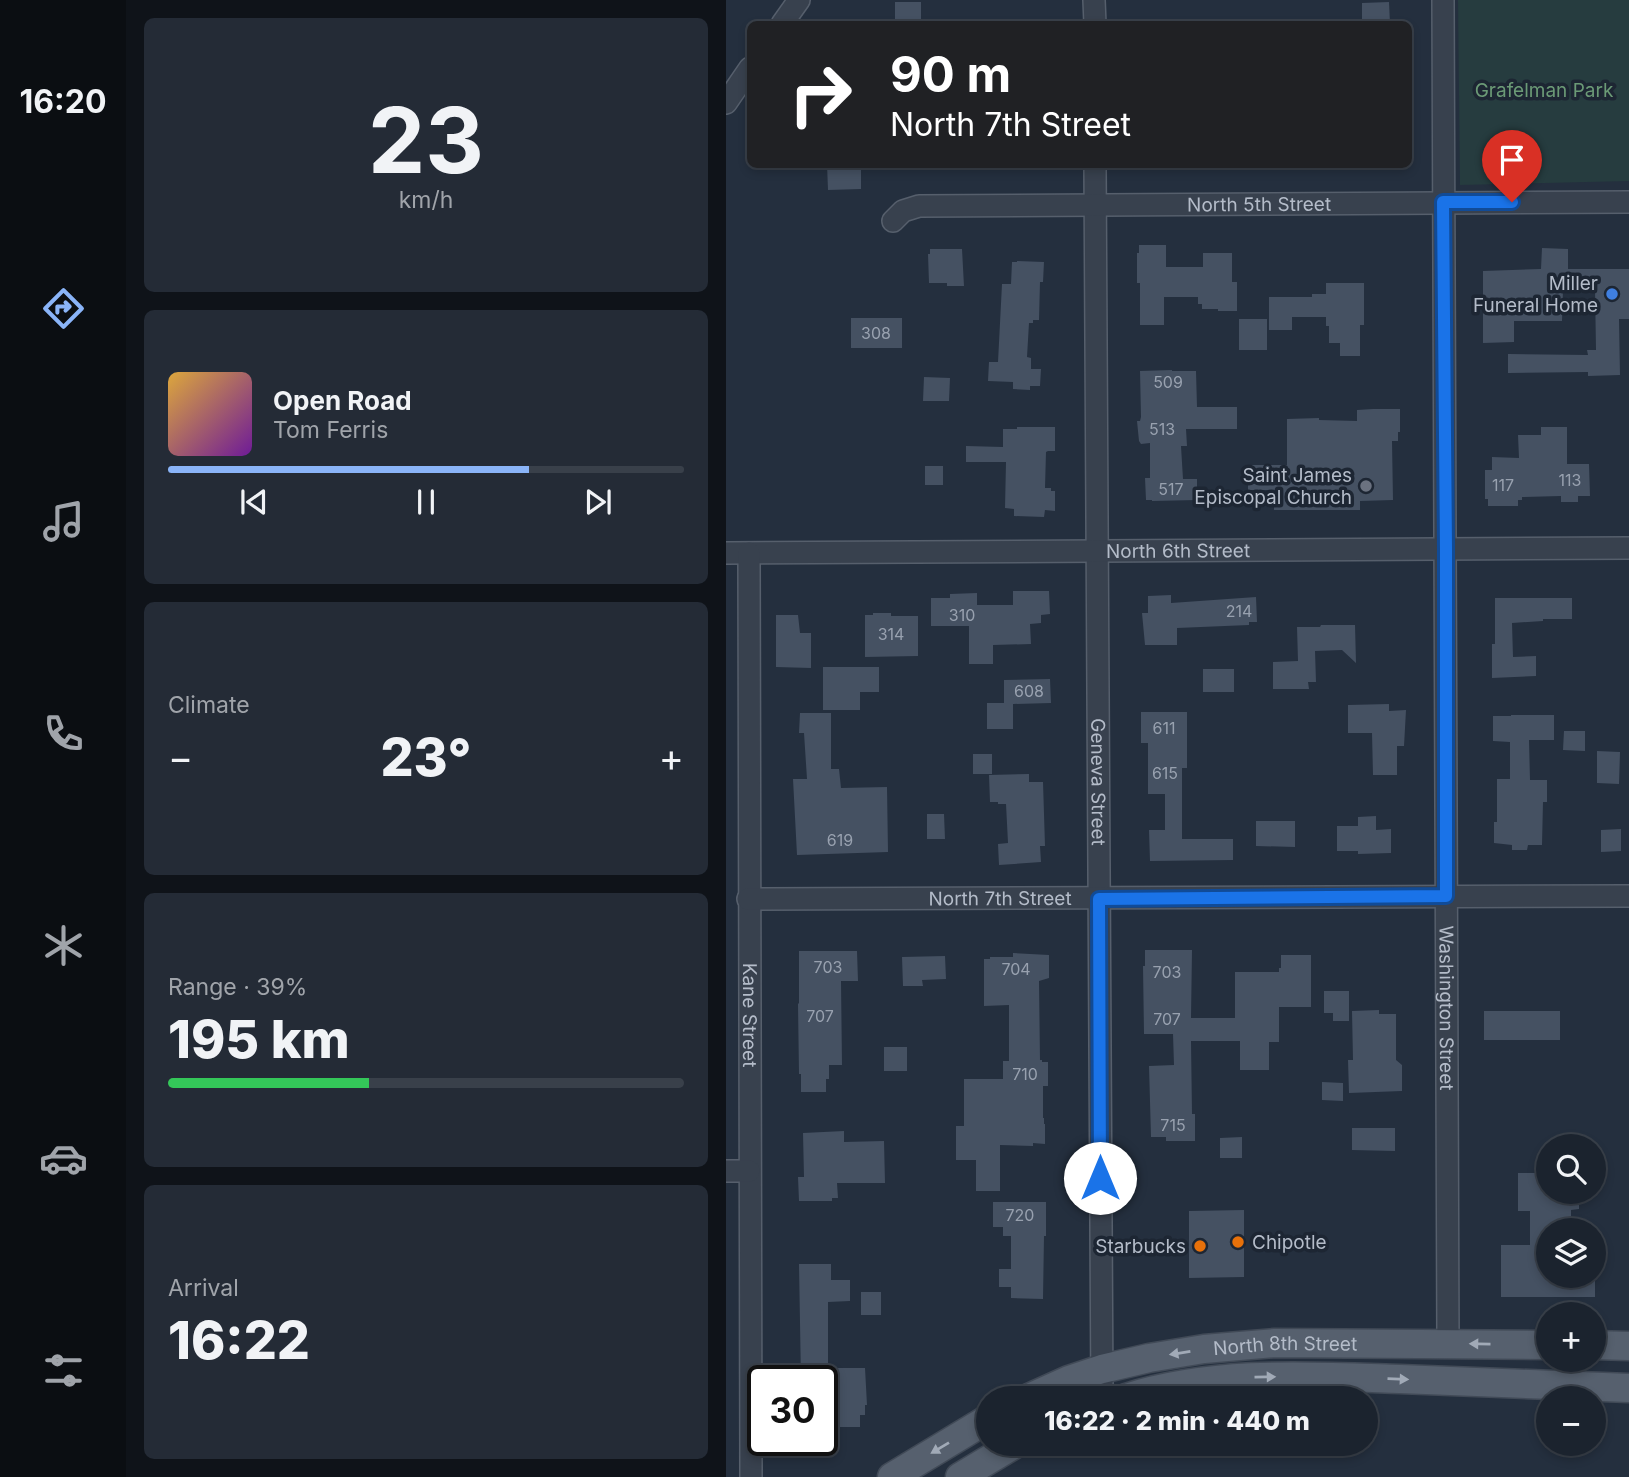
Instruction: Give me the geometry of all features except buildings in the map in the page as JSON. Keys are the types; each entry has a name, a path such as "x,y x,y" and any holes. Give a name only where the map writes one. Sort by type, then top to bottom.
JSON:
{"main road":[{"name":"North 8th Street","path":"1056,1386 1102,1369 1204,1349 1275,1343 1536,1345"},
{"path":"1606,1345 1629,1346"},
{"name":"North 8th Street","path":"1176,1386 1271,1376 1629,1388"},
{"path":"892,1477 976,1426"},
{"path":"960,1477 995,1456"}],"street":[{"path":"784,21 799,0"},
{"path":"1095,0 1095,21"},
{"name":"Washington Street","path":"1442,0 1448,1343"},
{"path":"726,103 747,72"},
{"name":"Geneva Street","path":"1095,168 1102,1386"},
{"name":"North 5th Street","path":"893,221 903,211 919,206 1629,202"},
{"name":"North 6th Street","path":"726,553 1629,548"},
{"name":"Kane Street","path":"749,553 751,1477"},
{"name":"North 7th Street","path":"748,899 1629,895"},
{"path":"726,1171 749,1171"}],"green space":[{"name":"Grafelman Park","path":"1458,0 1629,0 1629,181 1460,185"}],"place":[{"name":"Miller Funeral Home","path":"1612,294"},
{"name":"Saint James Episcopal Church","path":"1366,486"},
{"name":"Chipotle","path":"1238,1242"},
{"name":"Starbucks","path":"1200,1246"}],"route":[{"path":"1100,1178 1099,899 1446,896 1443,202 1512,202"}]}
